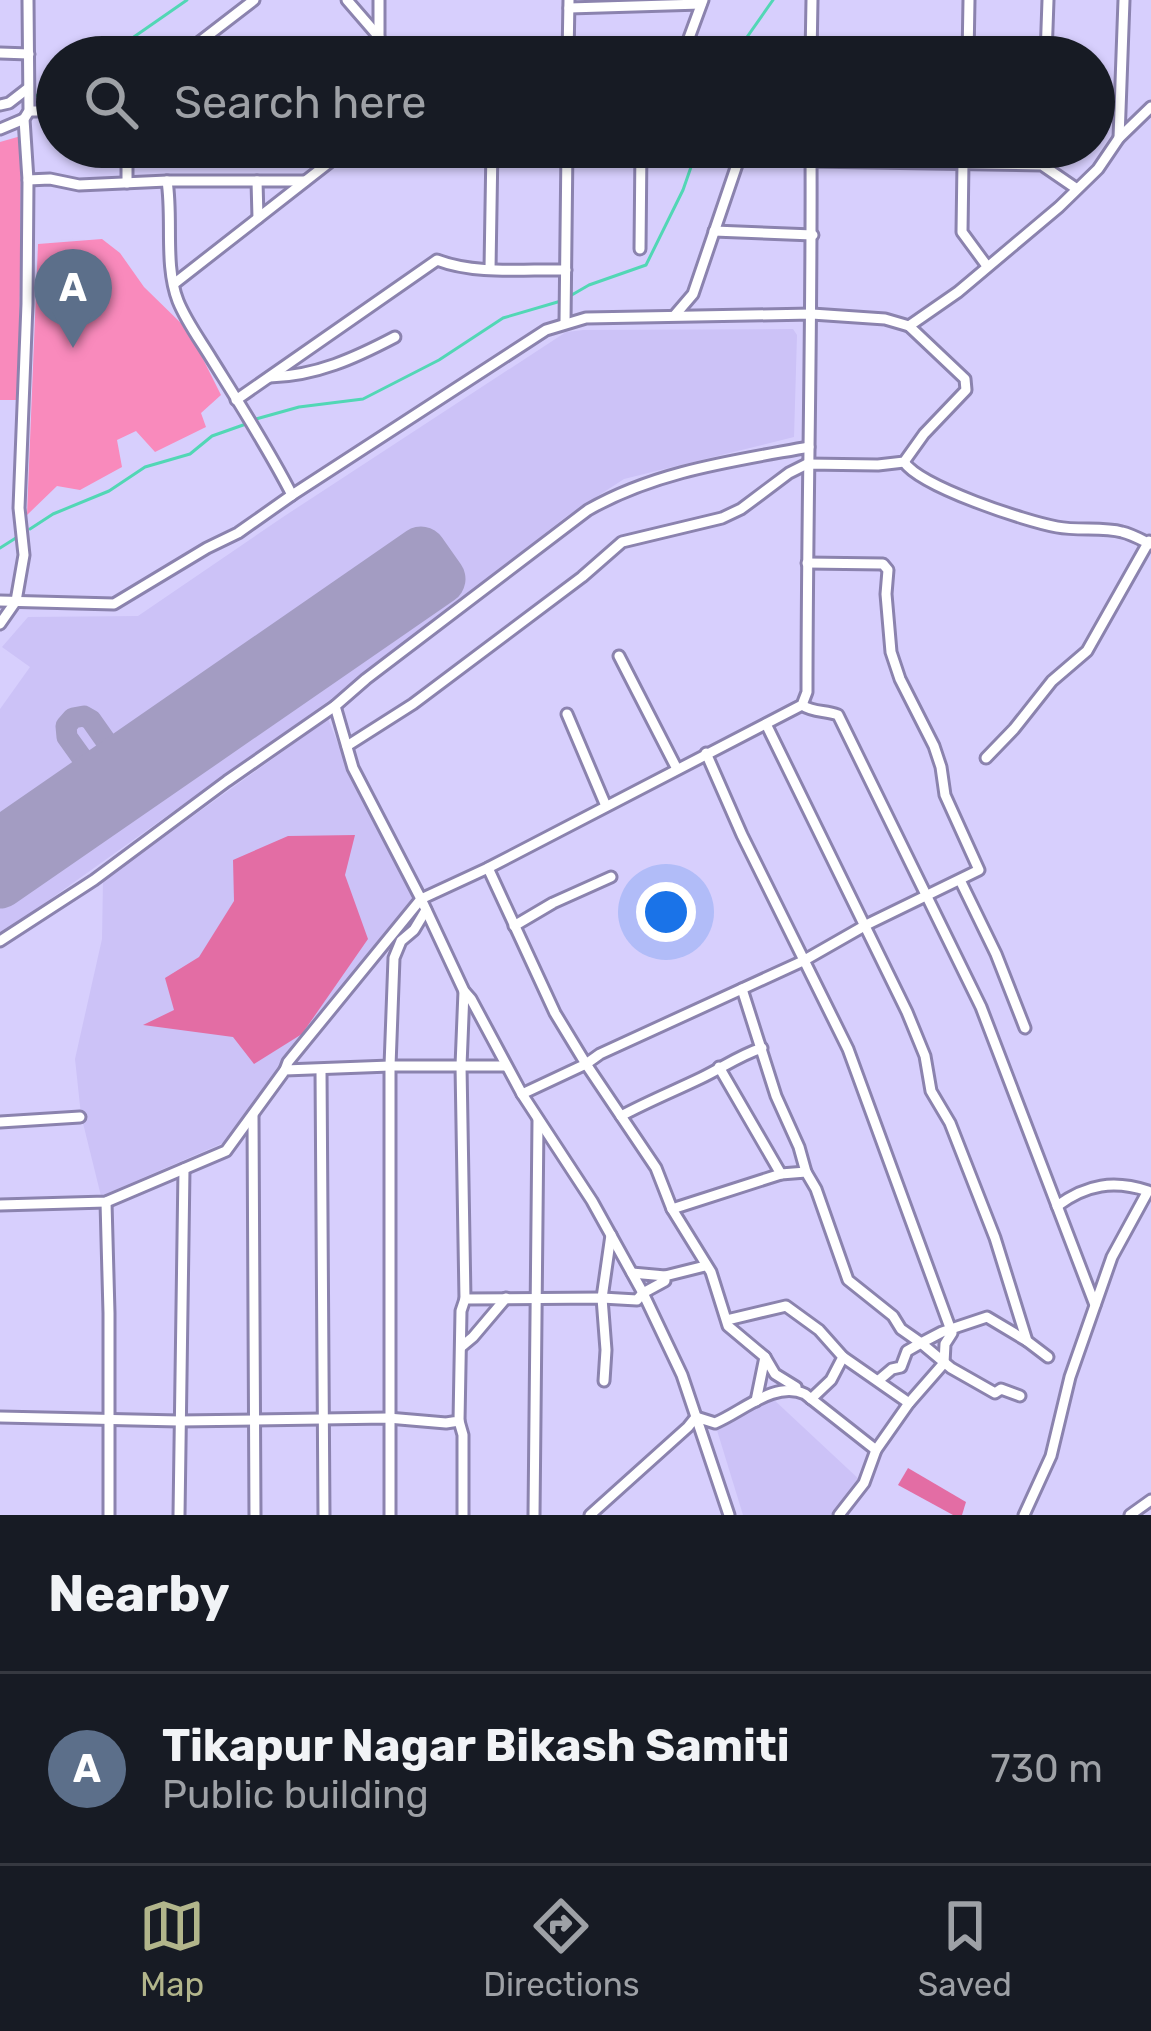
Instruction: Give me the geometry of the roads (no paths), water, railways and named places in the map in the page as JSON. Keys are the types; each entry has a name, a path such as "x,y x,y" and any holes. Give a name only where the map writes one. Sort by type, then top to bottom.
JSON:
{"street":[{"path":"0,624 16,601 22,573 19,508 27,304 28,0"},
{"path":"207,36 254,0"},
{"path":"347,0 378,36"},
{"path":"379,0 379,36"},
{"path":"811,36 812,0"},
{"path":"968,36 969,0"},
{"path":"1047,36 1048,0"},
{"path":"1119,138 1124,0"},
{"path":"568,36 569,4 702,2 690,36"},
{"path":"0,53 29,54"},
{"path":"0,105 27,89"},
{"path":"1115,144 1151,107"},
{"path":"0,129 36,114"},
{"path":"127,168 127,183"},
{"path":"175,283 321,168"},
{"path":"490,269 492,168"},
{"path":"565,323 568,168"},
{"path":"640,248 641,168"},
{"path":"675,315 693,294 736,168"},
{"path":"0,1205 106,1202 226,1151 327,1012 424,904 802,705 807,692 811,168"},
{"path":"964,168 962,232 987,266"},
{"path":"1046,168 1077,189"},
{"path":"910,326 958,292 1099,168"},
{"path":"28,179 79,184 304,181"},
{"path":"167,181 177,298 292,495"},
{"path":"257,181 258,218"},
{"path":"714,231 813,235"},
{"path":"236,400 437,260 451,266 566,270"},
{"path":"0,601 115,604 238,533 546,331 586,318 812,314 885,319 910,326 964,379 966,390 904,462"},
{"path":"267,377 321,370 395,337"},
{"path":"0,941 94,880 335,706 556,533 614,495 652,479 809,447"},
{"path":"347,746 451,676 622,542 722,518 807,464 904,462"},
{"path":"904,462 910,471 938,486 998,509 1054,526 1121,531 1150,542 1087,651 1052,681 986,758"},
{"path":"523,1094 979,871 945,795 934,746 891,652 888,571 884,564 807,563"},
{"path":"619,656 677,769"},
{"path":"802,705 812,712 838,715 928,896 981,1006 1095,1305"},
{"path":"335,706 353,768 464,991 643,1293 682,1376 729,1515"},
{"path":"567,715 606,806"},
{"path":"766,724 925,1056 931,1091 950,1124 995,1238 1027,1341"},
{"path":"706,754 848,1049 952,1333 945,1344 944,1363 876,1450 864,1483 839,1515"},
{"path":"488,868 555,1012 656,1168 672,1209 711,1272 728,1326 795,1390"},
{"path":"514,926 611,878"},
{"path":"960,880 1025,1028"},
{"path":"390,1515 390,1066 396,949 414,930 424,904"},
{"path":"742,988 771,1082 848,1280 944,1363 995,1393 1001,1389 1020,1396"},
{"path":"463,1515 459,1421 465,1300 464,991"},
{"path":"621,1116 742,1054 763,1048"},
{"path":"285,1070 506,1066"},
{"path":"719,1067 781,1174"},
{"path":"321,1070 324,1515"},
{"path":"253,1116 255,1515"},
{"path":"0,1122 80,1117"},
{"path":"534,1515 538,1120"},
{"path":"179,1515 184,1169"},
{"path":"672,1209 781,1174 806,1172"},
{"path":"1024,1515 1051,1456 1070,1377 1112,1257 1150,1189 1114,1183 1075,1193 1058,1206"},
{"path":"106,1202 109,1515"},
{"path":"604,1381 602,1298 611,1235"},
{"path":"632,1273 665,1276 705,1265"},
{"path":"465,1300 638,1300 665,1276"},
{"path":"460,1346 506,1298"},
{"path":"727,1320 786,1306 820,1330 843,1358 910,1403"},
{"path":"879,1379 901,1366 908,1352 921,1343 992,1317 1048,1357"},
{"path":"756,1401 765,1357"},
{"path":"812,1399 831,1380 843,1358"},
{"path":"696,1417 715,1424 756,1401 795,1390 876,1450"},
{"path":"0,1417 459,1421"},
{"path":"590,1515 696,1417"},
{"path":"1130,1515 1151,1500"}],"waterway":[{"path":"135,36 187,0"},
{"path":"748,36 773,0"},
{"path":"570,296 646,265 691,168"},
{"path":"256,419 299,407 363,399 439,360 503,318 561,301"},
{"path":"30,529 109,491 145,467 190,454 212,436 246,424"},
{"path":"0,548 19,536"}],"place":[{"name":"Tikapur Nagar Bikash Samiti","path":"73,348"}]}
